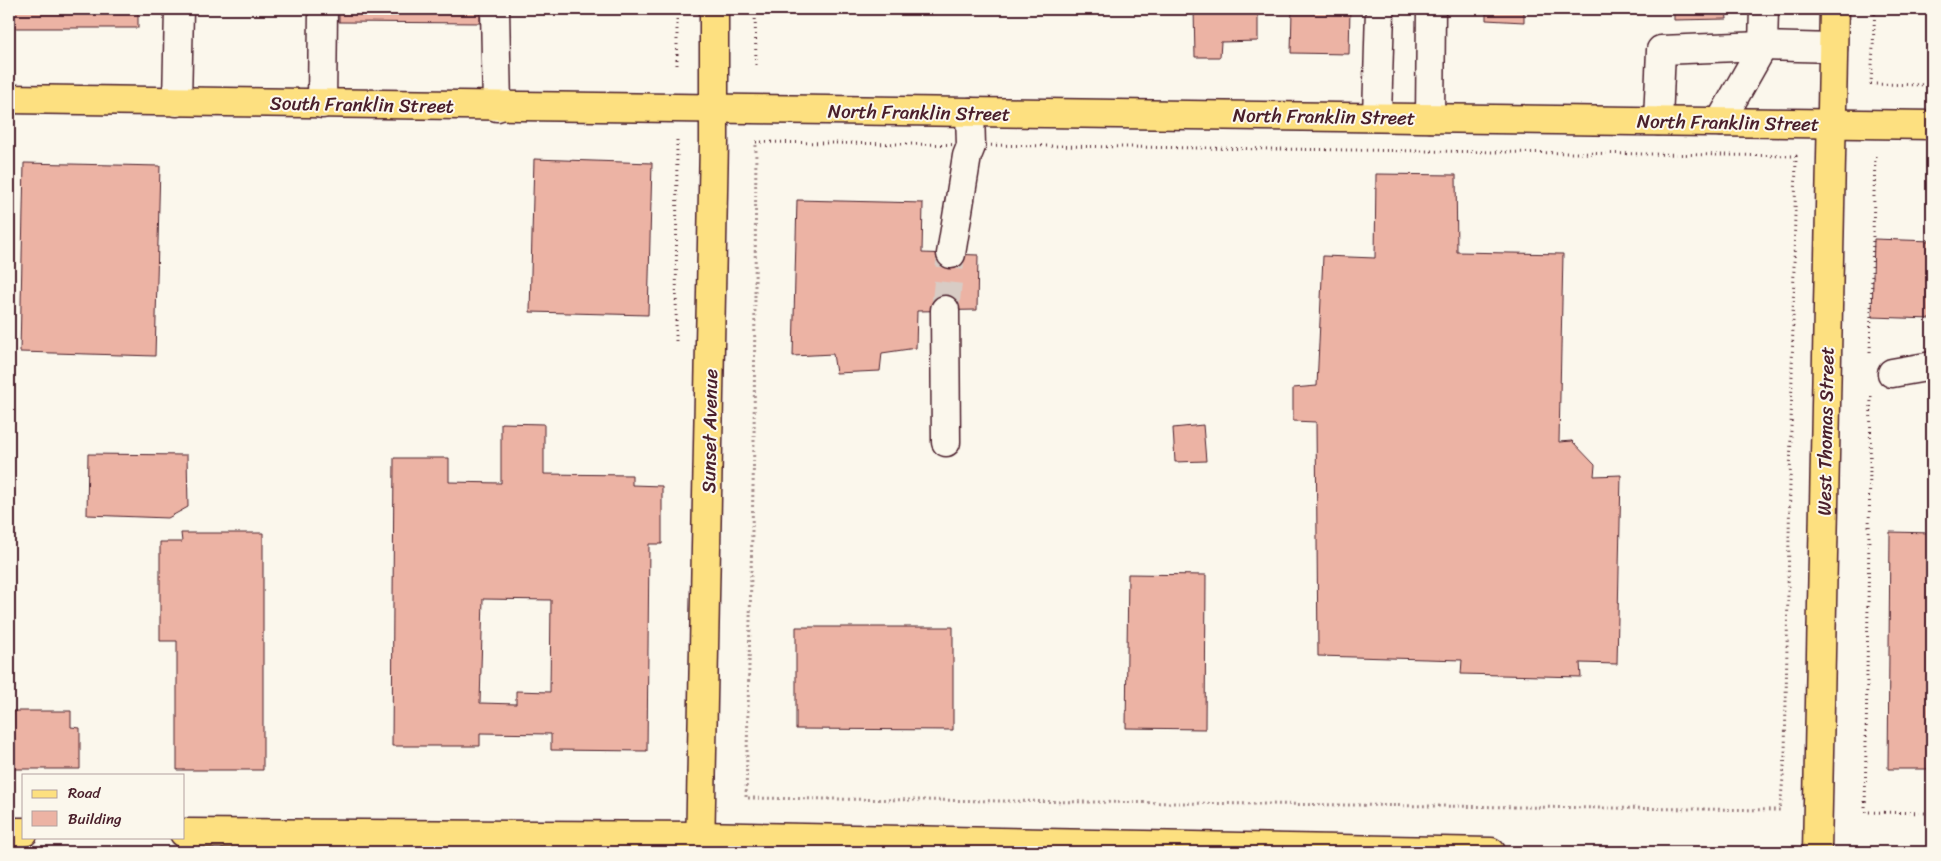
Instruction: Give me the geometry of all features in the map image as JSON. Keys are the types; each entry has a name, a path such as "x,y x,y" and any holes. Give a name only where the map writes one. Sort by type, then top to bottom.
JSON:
{"main road":[{"name":"Sunset Avenue","path":"701,844 715,110 714,9"},
{"name":"West Thomas Street","path":"1817,852 1834,9"},
{"name":"South Franklin Street","path":"9,99 715,110"},
{"name":"North Franklin Street","path":"715,110 1932,125"},
{"path":"9,832 22,832"},
{"path":"185,833 701,844 1491,852"}],"lane":[{"path":"177,102 179,9"},
{"path":"322,104 323,9"},
{"path":"495,9 497,107"},
{"path":"1377,117 1380,9"},
{"path":"1430,118 1431,9"},
{"path":"1720,122 1763,46 1764,9"},
{"path":"1658,121 1661,50 1763,46 1833,48"},
{"path":"951,254 967,156 971,146 970,112"},
{"path":"945,310 946,442"},
{"path":"1892,373 1932,366"}],"path":[{"path":"677,9 677,65"},
{"path":"755,9 756,65"},
{"path":"1875,9 1871,84 1932,85"},
{"path":"756,142 971,146 1796,156 1785,755 1780,810 746,798 754,444 756,142"},
{"path":"1867,156 1875,156 1870,354"},
{"path":"1871,391 1865,812 1932,813"}],"building":[{"path":"13,9 138,9 138,28 13,28"},
{"path":"339,9 480,9 480,23 339,22"},
{"path":"1194,9 1258,9 1258,41 1221,42 1220,57 1195,57"},
{"path":"1292,9 1350,9 1349,54 1291,53"},
{"path":"1486,9 1524,9 1524,22 1486,20"},
{"path":"1674,9 1726,9 1727,19 1674,20"},
{"path":"534,159 652,163 648,315 530,312"},
{"path":"24,163 160,166 155,356 20,352"},
{"path":"1376,174 1456,175 1457,252 1563,254 1559,442 1572,441 1595,465 1594,476 1621,475 1617,664 1580,663 1581,677 1461,674 1462,660 1318,656 1316,422 1293,421 1293,388 1317,386 1323,256 1375,258"},
{"path":"797,200 923,203 922,253 978,255 977,310 917,311 916,348 882,353 880,371 836,373 833,354 793,356"},
{"path":"1874,239 1932,241 1932,319 1872,317"},
{"path":"501,423 544,424 544,474 632,475 632,485 662,486 662,544 649,544 647,751 551,750 551,734 480,733 480,746 392,746 394,458 449,458 449,482 501,483","holes":["483,599 551,600 550,692 516,691 516,704 480,703"]},
{"path":"1203,425 1206,461 1175,462 1173,428"},
{"path":"88,454 187,455 188,507 168,518 87,515"},
{"path":"1890,532 1932,533 1932,769 1888,769"},
{"path":"181,533 263,533 263,770 177,770 177,641 160,641 160,542 182,542"},
{"path":"1128,574 1206,575 1205,729 1126,728"},
{"path":"796,627 953,627 953,730 796,729"},
{"path":"9,711 71,711 71,727 80,728 80,769 9,769"}],"tunnel":[{"path":"945,310 951,254"}]}
